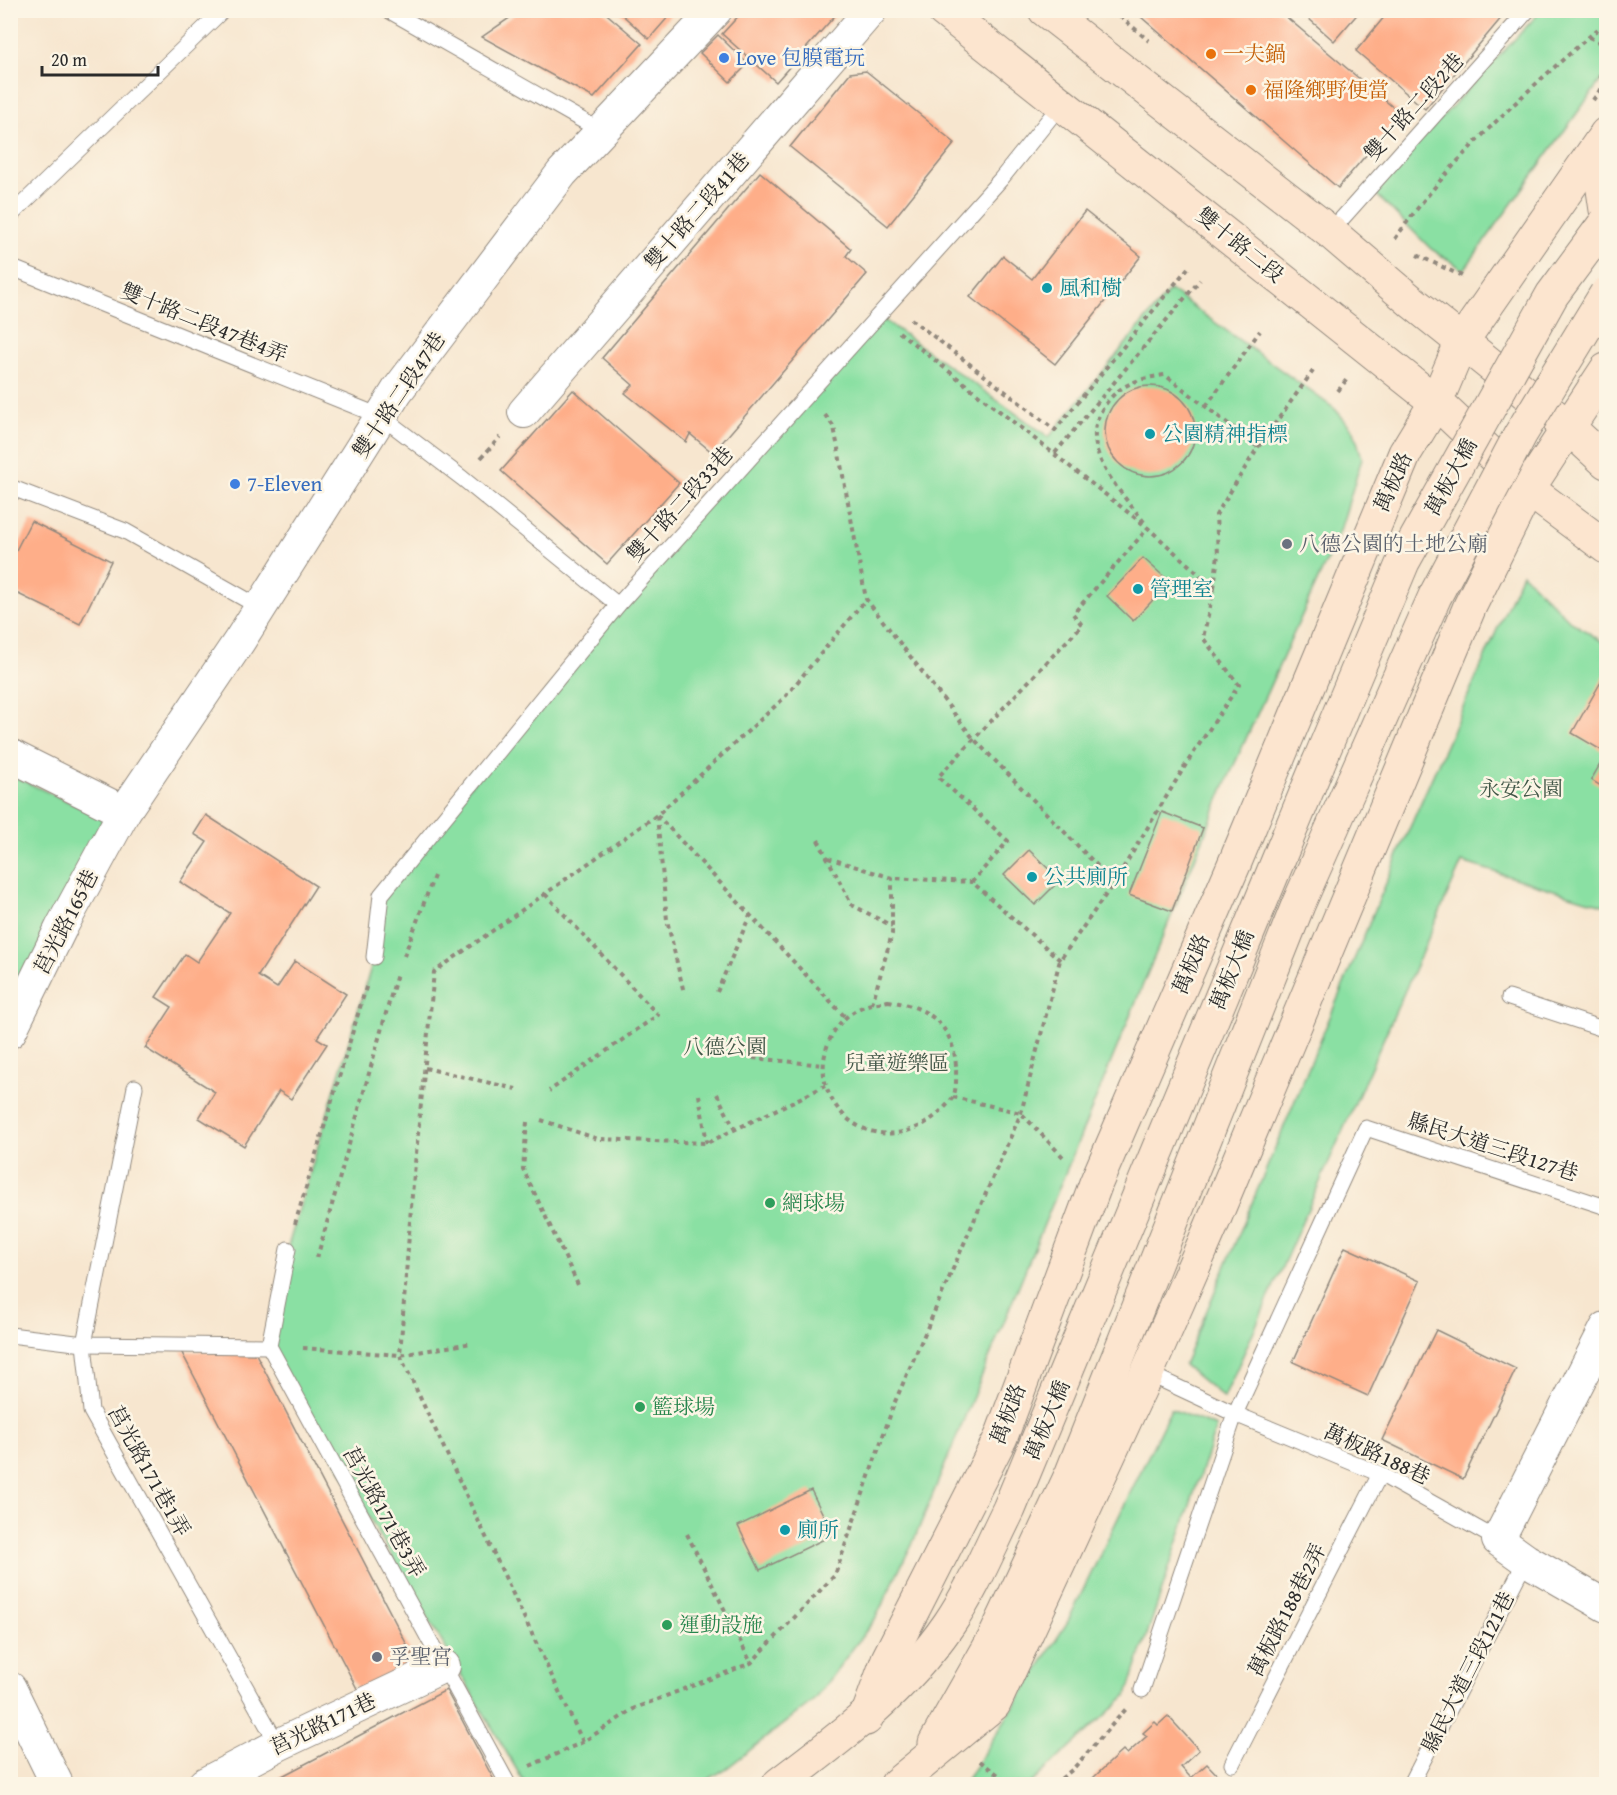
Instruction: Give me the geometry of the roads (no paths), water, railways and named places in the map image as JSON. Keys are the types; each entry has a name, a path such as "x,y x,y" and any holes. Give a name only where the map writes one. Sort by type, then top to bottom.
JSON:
{"street":[{"name":"雙十路二段47巷","path":"124,813 261,608 397,392 562,173 716,10"},
{"name":"雙十路二段41巷","path":"524,412 871,10"},
{"name":"雙十路二段","path":"943,10 1436,402 1528,489 1606,548"},
{"path":"1046,10 1330,232 1411,302 1568,426 1606,462"},
{"name":"萬板路","path":"866,1719 878,1681 1001,1437 1096,1183 1236,860 1401,463 1412,440 1436,402 1462,341 1606,134"},
{"path":"1606,155 1602,183 1606,210"},
{"name":"萬板大橋","path":"866,1719 922,1660 951,1622 1009,1509 1403,562 1552,295 1606,222"},
{"name":"萬板大橋","path":"925,1761 994,1639 1071,1475 1298,905 1435,596 1520,435 1606,294"},
{"path":"897,1785 994,1704 1147,1373 1470,606 1528,489 1606,370"},
{"path":"10,755 124,813"},
{"name":"莒光路165巷","path":"10,1032 61,928 124,813"},
{"path":"1604,1339 1498,1540 1526,1560 1606,1606"},
{"name":"莒光路171巷","path":"204,1785 278,1745 444,1666"},
{"path":"10,1688 57,1785"},
{"path":"779,1785 866,1719"}],"lane":[{"path":"10,216 223,10"},
{"path":"388,10 601,131"},
{"name":"雙十路二段2巷","path":"1330,232 1528,10"},
{"name":"雙十路二段33巷","path":"374,957 381,895 618,605 1001,179 1062,103"},
{"name":"雙十路二段47巷4弄","path":"10,267 382,417 462,478 618,605"},
{"path":"10,487 125,531 261,608"},
{"path":"1509,998 1606,1030"},
{"name":"莒光路171巷1弄","path":"135,1087 84,1344 91,1411 278,1745"},
{"name":"縣民大道三段127巷","path":"1234,1414 1366,1128 1606,1207"},
{"path":"10,1335 84,1344 269,1346 288,1249"},
{"name":"莒光路171巷3弄","path":"269,1346 508,1785"},
{"name":"萬板路188巷","path":"1147,1373 1234,1414 1380,1474 1498,1540"},
{"path":"1143,1690 1234,1414"},
{"name":"萬板路188巷2弄","path":"1232,1764 1380,1474"},
{"name":"縣民大道三段121巷","path":"1411,1785 1526,1560"}],"place":[{"name":"一夫鍋","path":"1211,54"},
{"name":"Love 包膜電玩","path":"724,58"},
{"name":"福隆鄉野便當","path":"1251,90"},
{"name":"風和樹","path":"1047,288"},
{"name":"公園精神指標","path":"1150,434"},
{"name":"7-Eleven","path":"235,484"},
{"name":"八德公園的土地公廟","path":"1287,544"},
{"name":"管理室","path":"1138,589"},
{"name":"公共廁所","path":"1032,877"},
{"name":"網球場","path":"770,1203"},
{"name":"籃球場","path":"640,1407"},
{"name":"廁所","path":"785,1530"},
{"name":"運動設施","path":"667,1625"},
{"name":"孚聖宮","path":"377,1657"}],"park label":[{"name":"永安公園","path":"1521,789"},
{"name":"八德公園","path":"725,1047"},
{"name":"兒童遊樂區","path":"897,1063"}]}
